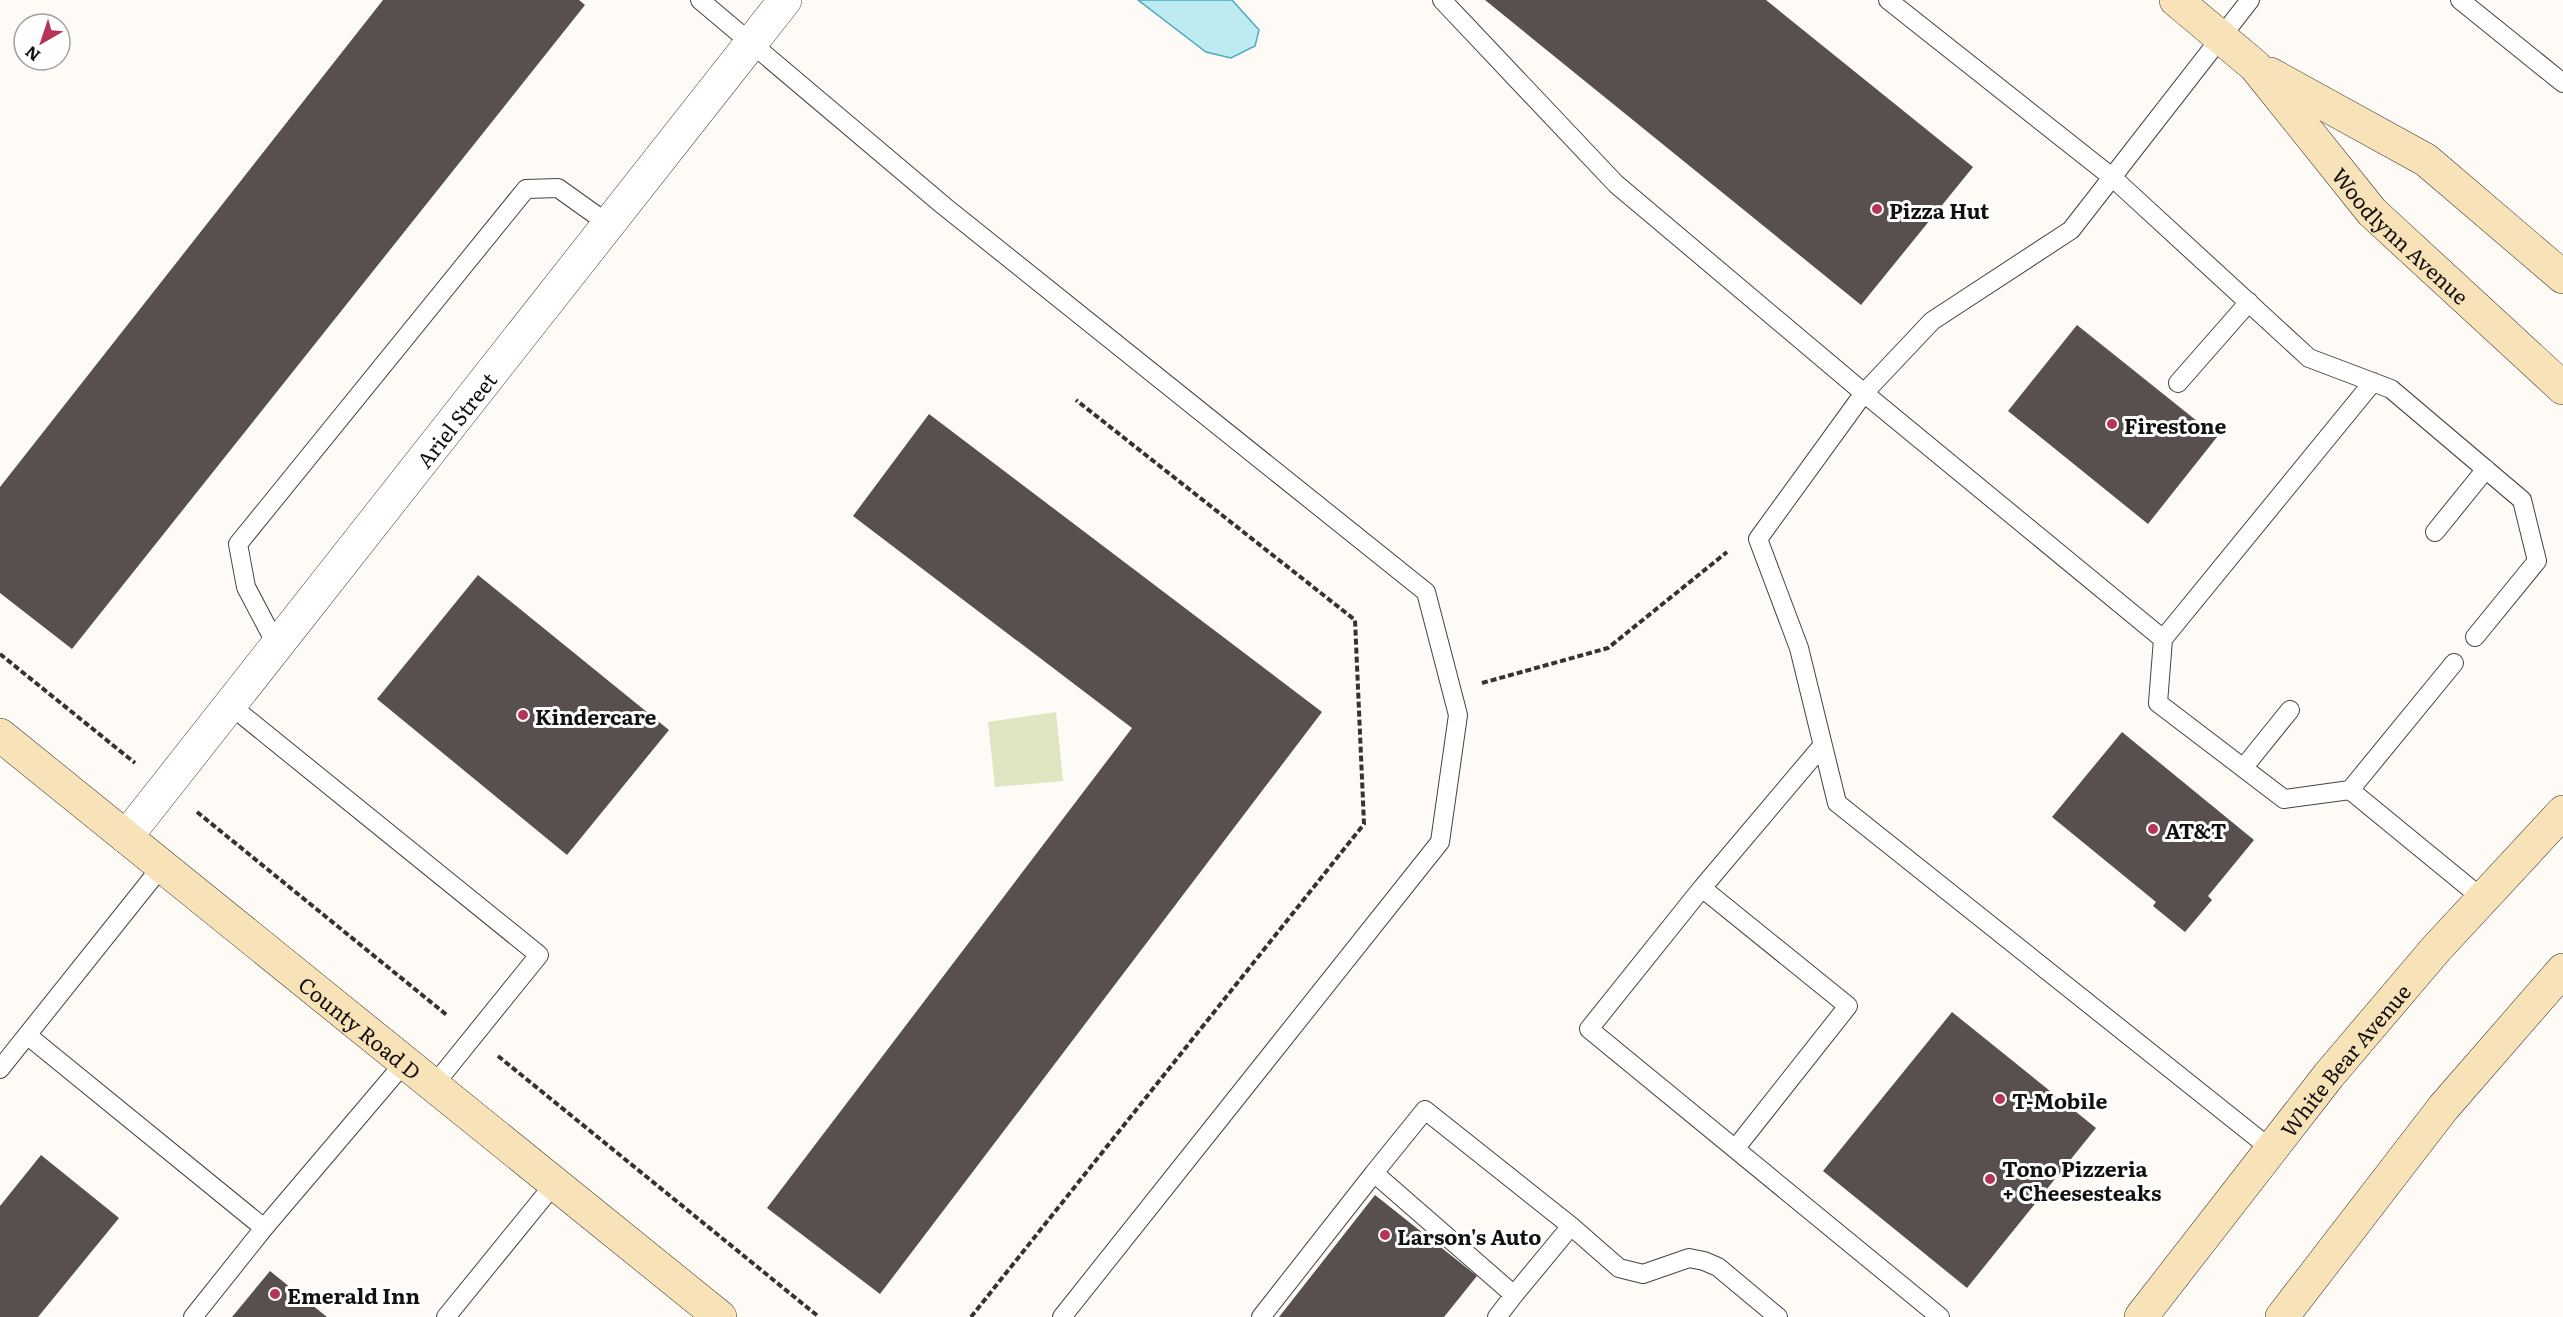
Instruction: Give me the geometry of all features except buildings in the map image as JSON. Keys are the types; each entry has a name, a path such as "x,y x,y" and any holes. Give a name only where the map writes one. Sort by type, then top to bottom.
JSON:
{"street":[{"name":"Ariel Street","path":"126,837 607,223 785,0"},
{"name":"Woodlynn Avenue","path":"2176,0 2255,66 2372,212 2563,388"},
{"name":"Woodlynn Avenue","path":"2255,66 2426,160 2563,277"},
{"name":"County Road D","path":"0,735 720,1317"},
{"name":"White Bear Avenue","path":"2140,1317 2329,1075 2483,899 2563,812"},
{"path":"2282,1317 2443,1108 2563,970"}],"lane":[{"path":"700,0 944,206 1426,592 1458,715 1440,842 1062,1317"},
{"path":"1442,0 1616,184 1864,393 2163,639"},
{"path":"1888,0 2113,178 2309,358 2391,389 2522,500 2537,561 2475,637"},
{"path":"2250,0 2071,230 1932,321 1864,393 1758,539 1799,648 1837,804 2271,1149"},
{"path":"2460,0 2563,83"},
{"path":"277,646 246,587 238,544 526,189 558,188 607,223"},
{"path":"2178,383 2249,302"},
{"path":"2373,382 2163,639 2158,703 2284,799 2350,790 2454,663"},
{"path":"2435,532 2486,470"},
{"path":"230,705 539,955 471,1035 434,1085"},
{"path":"2244,767 2290,710"},
{"path":"1822,746 1702,888 1589,1029 1940,1317"},
{"path":"2350,790 2441,862 2483,899"},
{"path":"0,1069 162,866"},
{"path":"1702,888 1848,1006 1735,1149"},
{"path":"27,1035 264,1228"},
{"path":"193,1317 264,1228 405,1062"},
{"path":"1261,1317 1425,1110 1571,1226 1619,1268 1643,1274 1689,1258 1711,1264 1718,1267 1778,1317"},
{"path":"1374,1173 1514,1295"},
{"path":"446,1317 555,1183"},
{"path":"1497,1317 1571,1226"}],"path":[{"path":"970,1317 1364,824 1355,620 1076,400"},
{"path":"1452,692 1608,648 1735,546 1758,539"},
{"path":"0,654 819,1317"}],"green space":[{"path":"1056,712 1063,781 995,787 988,722"}],"water":[{"path":"1138,0 1232,0 1259,30 1255,46 1231,58 1206,52"}],"place":[{"name":"Pizza Hut","path":"1877,209"},
{"name":"Firestone","path":"2112,424"},
{"name":"Kindercare","path":"523,715"},
{"name":"AT&T","path":"2153,829"},
{"name":"T-Mobile","path":"2000,1099"},
{"name":"Tono Pizzeria + Cheesesteaks","path":"1990,1179"},
{"name":"Larson's Auto","path":"1385,1235"},
{"name":"Emerald Inn","path":"275,1294"}]}
